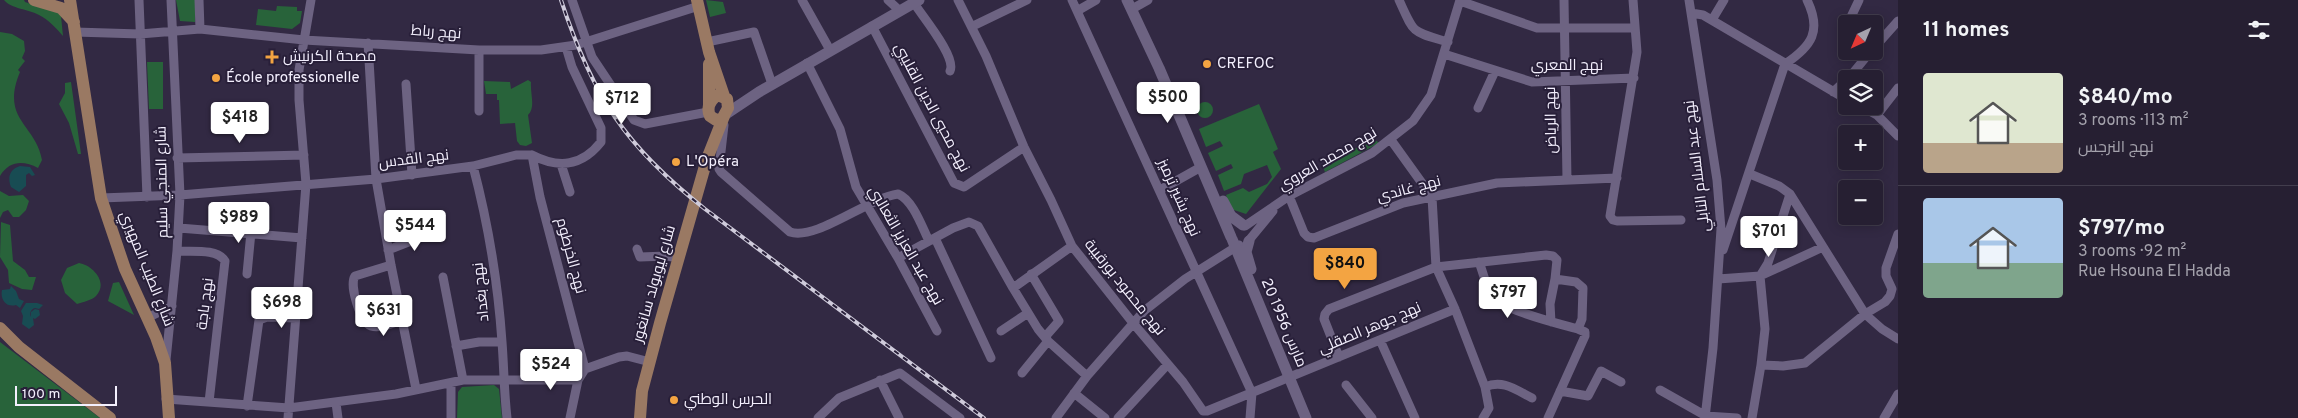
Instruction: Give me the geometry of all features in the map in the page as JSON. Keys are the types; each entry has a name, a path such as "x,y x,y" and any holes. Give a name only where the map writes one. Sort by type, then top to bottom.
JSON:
{"main road":[{"path":"34,0 61,8 74,27"},
{"path":"52,0 60,0"},
{"name":"شارع الطيب المهيري","path":"70,0 100,198 125,269 165,363 168,418"},
{"path":"758,92 725,96 718,95 708,110 716,120 758,92 916,1"},
{"name":"شارع ليوبولد سانغور","path":"639,417 642,391 707,159 728,104 708,47 698,3"},
{"path":"1136,3 1201,168 1239,241"},
{"path":"1136,3 1227,210 1250,230 1239,241"},
{"name":"شارع ليوبولد سانغور","path":"707,159 708,47"},
{"path":"1239,241 1234,228 1244,226"},
{"name":"20 مارس 1956","path":"1239,241 1246,252 1306,418"},
{"path":"0,328 19,347 110,418"},
{"name":"20 مارس 1956","path":"1292,377 1313,418"},
{"path":"156,418 166,399"}],"street":[{"path":"139,0 147,197"},
{"name":"شارع المنجي سليم","path":"165,363 178,251 180,195 171,0"},
{"path":"199,0 200,29"},
{"path":"288,418 306,184 299,70 311,0"},
{"path":"572,0 592,57 634,120 645,124 708,110"},
{"path":"802,0 830,50"},
{"path":"888,0 900,11"},
{"name":"نهج محمود بورقيبة","path":"958,0 973,26 1024,147 1072,246 1133,323 1184,382 1203,411 1207,412 1292,377"},
{"path":"973,26 1028,0"},
{"name":"نهج بشير ترميز","path":"1072,0 1252,393 1250,418"},
{"path":"1077,11 1096,0"},
{"path":"1399,0 1413,30 1448,42"},
{"name":"نهج الرياض","path":"1564,0 1567,180"},
{"path":"1633,0 1637,52 1610,216 1613,220 1681,220"},
{"name":"نهج عبد السلام النابلي","path":"1689,0 1717,180 1721,229 1706,417"},
{"path":"1712,20 1724,0"},
{"path":"1720,258 1786,64 1800,54 1813,35 1815,17 1807,0"},
{"path":"1853,15 1859,0"},
{"path":"916,1 945,48 952,65 950,70"},
{"path":"1460,1 1531,27 1565,29 1635,28"},
{"name":"نهج محمد العروي","path":"1244,226 1280,204 1289,196 1372,153 1413,121 1426,104 1460,1"},
{"name":"نهج رباط","path":"74,27 140,34 200,29 304,40 479,50 531,50 566,47 586,42 698,3"},
{"path":"1691,14 1703,14 1838,95"},
{"path":"1883,36 1898,21"},
{"name":"نهج محيي الدين القليبي","path":"872,26 954,183 964,187 1024,147"},
{"path":"708,47 754,32 772,84"},
{"path":"368,43 376,179 416,389"},
{"path":"529,155 546,162 561,164 575,161 597,147 602,136 572,67 566,47"},
{"path":"479,50 479,111"},
{"name":"نهج المعري","path":"1444,54 1532,82 1634,78"},
{"path":"1855,70 1863,60"},
{"name":"نهج عبد العزيز الثعالبي","path":"807,63 837,120 856,187 898,258 936,331"},
{"path":"1478,108 1494,71"},
{"path":"406,84 412,175"},
{"path":"1833,92 1838,87"},
{"path":"1883,107 1898,88"},
{"path":"725,115 721,172 786,229 797,234 803,234 892,195 902,195 932,240 991,358"},
{"path":"1877,115 1898,136"},
{"path":"1391,140 1432,197 1436,267 1455,309 1485,387 1489,408 1483,418"},
{"path":"177,158 304,155"},
{"name":"نهج القدس","path":"100,198 180,195 376,179 473,166 529,155"},
{"name":"نهج الخرطوم","path":"529,155 585,370"},
{"path":"561,164 570,192"},
{"name":"نهج بغداد","path":"473,166 486,216 502,342 502,379 507,418"},
{"path":"1160,190 1201,168"},
{"path":"1750,174 1779,186 1790,194 1865,314 1882,329 1898,339"},
{"name":"نهج غاندي","path":"1289,196 1304,233 1308,237 1314,238 1386,208 1497,183 1617,178"},
{"path":"1752,418 1765,329 1760,276 1768,263 1790,194"},
{"path":"1056,418 1087,376 1144,311 1239,241 1280,204"},
{"path":"898,258 962,224 975,224 978,226 1028,313 1047,339 1087,376"},
{"path":"179,228 251,232 302,238"},
{"path":"247,274 251,232"},
{"path":"388,250 434,232"},
{"path":"1761,365 1784,366 1805,363 1890,296 1892,289 1886,268 1898,234"},
{"path":"1013,288 1072,246"},
{"path":"1718,279 1760,276 1823,247"},
{"path":"637,248 640,257 666,256 679,258"},
{"name":"نهج باجة","path":"178,251 213,253 221,256 225,261 209,402"},
{"path":"1339,357 1324,320 1325,314 1329,309 1436,267 1546,255 1553,256 1557,260 1550,304 1551,322"},
{"path":"1479,262 1492,296 1511,308 1585,332 1585,336 1548,418"},
{"path":"391,265 355,276 353,286 363,318 368,324 378,327 402,320"},
{"path":"1022,373 1058,321 1031,274"},
{"path":"443,277 463,380"},
{"path":"1555,279 1576,282 1583,288 1582,319 1578,330"},
{"path":"147,318 172,306"},
{"name":"نهج جوهر الصقلي","path":"1292,377 1455,309"},
{"path":"1000,331 1028,313"},
{"path":"247,406 259,320 264,317 296,318"},
{"path":"1380,340 1415,418"},
{"path":"456,346 479,342 502,342"},
{"path":"570,418 578,380 585,370 627,356 650,362"},
{"path":"1118,418 1168,364"},
{"path":"1560,391 1588,396 1601,371 1622,382"},
{"path":"818,418 839,398 896,374 904,374 960,418"},
{"path":"166,399 289,408 336,403 463,380 578,380"},
{"path":"880,380 899,418"},
{"path":"1485,387 1495,382 1532,398"},
{"path":"451,383 451,418"},
{"path":"1346,385 1372,418"},
{"path":"1660,390 1706,417 1737,418"},
{"path":"1074,394 1104,418"},
{"path":"1884,418 1898,394"},
{"path":"336,403 338,418"}],"green space":[{"path":"4,0 24,0 25,2 58,13 61,16 63,36 43,17 11,5"},
{"path":"176,0 195,0 195,22 180,21"},
{"path":"706,0 723,2 726,13 710,17"},
{"path":"277,6 297,7 297,11 302,11 300,23 292,29 256,25 258,9 276,11"},
{"path":"0,32 12,34 24,41 25,51 22,58 25,61 18,70 20,72 15,88 14,101 21,120 39,148 42,160 38,168 32,165 17,163 8,167 0,176"},
{"path":"147,62 163,62 163,109 149,109"},
{"path":"528,80 531,82 532,108 528,115 532,143 526,146 520,145 517,141 515,123 500,124 497,94 486,94 484,81 510,82 511,89"},
{"path":"71,82 81,154 78,154 69,123 59,104 65,93 65,83"},
{"path":"1205,102 1213,110 1205,118 1197,110"},
{"path":"1259,104 1278,149 1273,152 1281,169 1246,214 1231,209 1226,195 1243,188 1249,192 1267,184 1272,177 1267,165 1244,174 1241,184 1224,191 1218,175 1233,168 1231,164 1216,171 1208,153 1223,146 1220,141 1206,147 1199,129"},
{"path":"1374,139 1379,143 1325,172 1322,165"},
{"path":"0,191 9,196 23,195 29,201 26,210 19,217 13,217 8,210 3,212 0,218"},
{"path":"1,222 10,225 13,261 25,270 29,277 36,277 32,290 22,289 9,283 8,270 0,257"},
{"path":"79,263 94,271 101,285 100,291 96,296 77,304 65,293 61,280 67,268"},
{"path":"119,282 134,315 108,301 113,283"},
{"path":"0,342 100,418 0,418"},
{"path":"494,385 499,389 502,418 457,418 458,392 462,387"}],"shaded area":[{"path":"20,166 30,167 35,175 32,176 29,173 26,175 26,186 19,192 11,187 9,180 12,171"},
{"path":"11,286 16,291 19,299 24,301 20,308 4,302 2,290 10,289"},
{"path":"26,303 43,305 39,309 35,308 32,309 30,314 31,317 31,312 35,309 39,310 40,315 35,319 33,318 34,325 29,329 22,324 23,316 21,311"}],"railway":[{"path":"561,0 586,65 600,92 615,117 653,163 705,209 984,418"}],"place":[{"name":"مصحة الكرنيش","path":"272,57"},
{"name":"CREFOC","path":"1207,64"},
{"name":"École professionelle","path":"216,78"},
{"name":"L'Opéra","path":"676,162"},
{"name":"الحرس الوطني","path":"674,400"}]}
